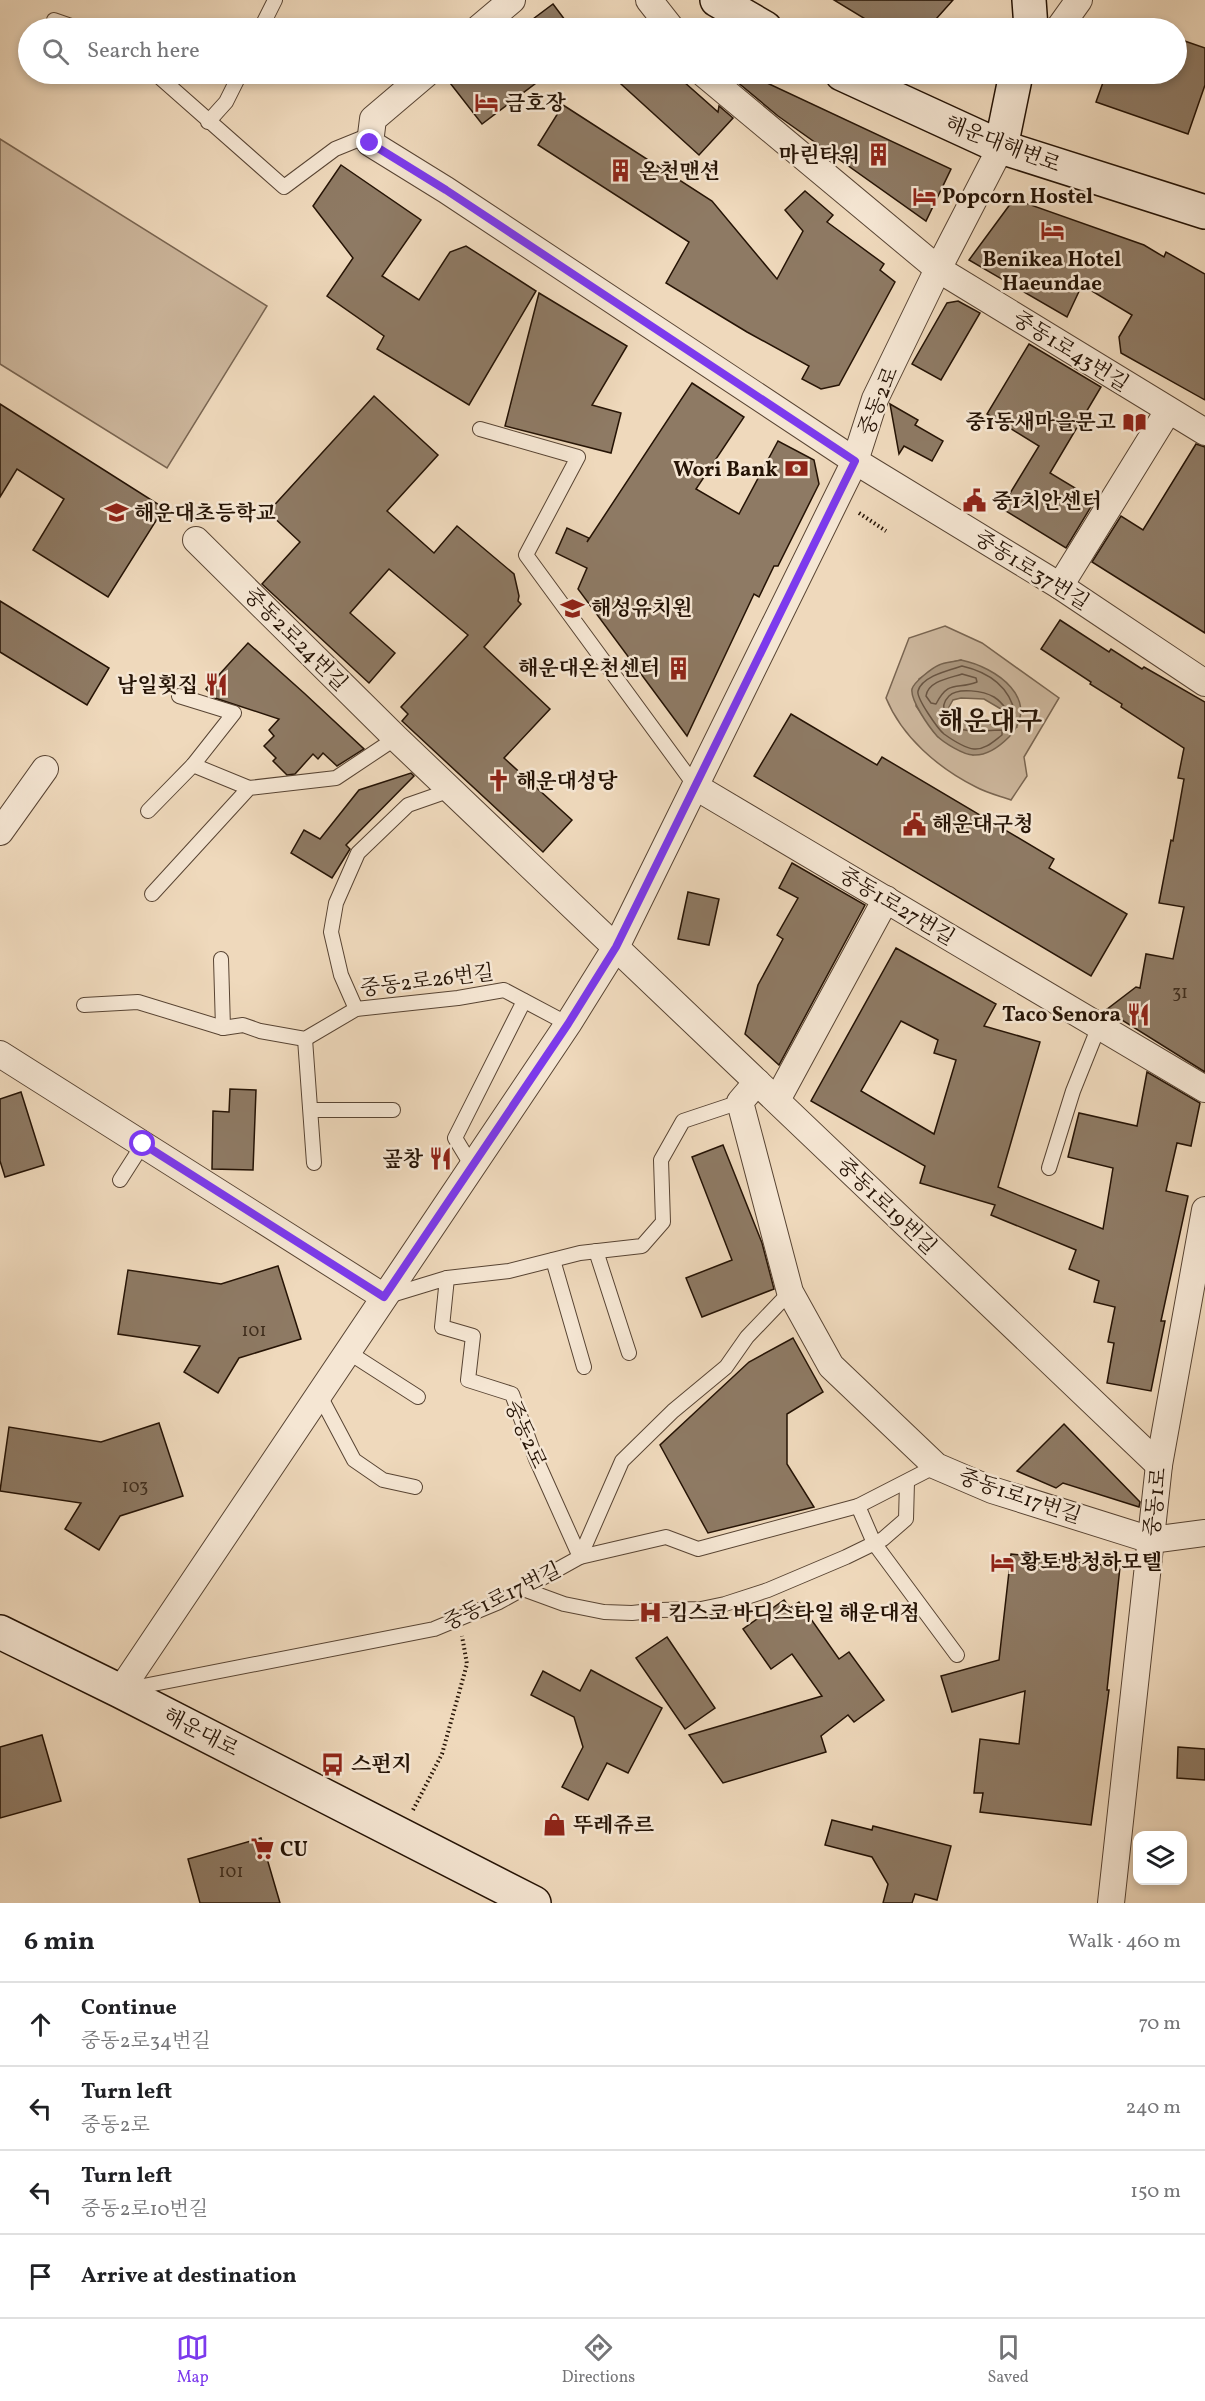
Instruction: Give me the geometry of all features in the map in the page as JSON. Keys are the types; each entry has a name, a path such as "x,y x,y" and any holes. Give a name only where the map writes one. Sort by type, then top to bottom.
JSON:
{"main road":[{"path":"717,0 748,18"},
{"path":"1029,0 1030,18"},
{"name":"해운대해변로","path":"864,84 1001,147 1205,212"},
{"path":"1001,147 1017,84"},
{"name":"해운대로","path":"0,1632 534,1903"}],"street":[{"path":"491,18 512,0"},
{"path":"649,0 663,18"},
{"path":"1066,18 1079,0"},
{"path":"372,134 373,119 414,84"},
{"path":"716,84 938,269"},
{"name":"중동1로37번길","path":"372,134 370,143 446,190 855,461 1060,586 1205,683"},
{"name":"중동2로","path":"120,1691 568,1024 616,947 855,461 875,399 1001,147"},
{"name":"중동1로43번길","path":"938,269 1205,432"},
{"path":"1060,586 1168,411"},
{"name":"중동2로24번길","path":"196,540 396,738 616,947"},
{"path":"0,832 45,769"},
{"name":"중동1로27번길","path":"696,787 1205,1089"},
{"path":"777,1100 885,899"},
{"name":"중동1로19번길","path":"616,947 1159,1465"},
{"path":"0,1053 384,1297"},
{"path":"740,1102 757,1082"},
{"name":"중동1로17번길","path":"740,1102 790,1292 831,1366 936,1466 992,1490 1151,1540"},
{"name":"중동1로","path":"1111,1903 1159,1465 1205,1210"},
{"path":"1151,1540 1205,1533"}],"lane":[{"path":"266,18 275,0"},
{"path":"167,84 284,187 335,149 372,134"},
{"path":"208,122 226,102 235,84"},
{"path":"480,429 578,457 526,555 696,787"},
{"path":"148,811 193,765 234,713 179,696"},
{"path":"193,765 249,788 336,778 396,738"},
{"path":"152,894 249,788"},
{"path":"357,1009 341,975 331,932 336,903 358,853 408,805 451,790"},
{"path":"221,959 223,1028"},
{"name":"중동2로26번길","path":"305,1039 357,1009 458,998 504,990 568,1024"},
{"path":"472,1166 455,1138 524,1001"},
{"path":"84,1005 138,1002 223,1028 243,1025 260,1031 305,1039 314,1163"},
{"path":"1049,1168 1073,1091 1099,1026"},
{"path":"384,1297 447,1278 508,1271 596,1251 642,1246 663,1222 661,1160 683,1122 740,1102"},
{"path":"310,1110 393,1110"},
{"path":"120,1180 143,1144"},
{"path":"596,1251 629,1353"},
{"path":"553,1260 584,1367"},
{"name":"중동2로","path":"447,1278 442,1328 473,1336 468,1380 512,1394 536,1459 580,1557"},
{"name":"중동1로17번길","path":"120,1691 434,1629 500,1602 580,1557 622,1461 673,1411 726,1367 747,1337 790,1292"},
{"path":"348,1352 418,1397"},
{"path":"320,1394 354,1460 383,1480 415,1487"},
{"path":"580,1557 666,1537 698,1549 858,1506 936,1466"},
{"path":"523,1588 564,1604 604,1612 632,1613 701,1609 725,1604 768,1590 883,1539 906,1519 907,1482"},
{"path":"858,1506 874,1543 957,1655"}],"path":[{"path":"859,513 886,531"},
{"path":"400,1834 442,1754 467,1664 458,1618"}],"shaded area":[{"path":"0,139 267,306 167,468 0,364"},
{"path":"945,626 982,643 1059,698 1024,757 1027,776 1011,800 980,789 948,771 923,750 901,726 886,698 909,638","holes":["961,660 1017,727 973,755 938,737 916,706 919,679 940,665"]}],"water":[{"path":"961,660 975,664 1001,678 1018,698 1021,710 1018,723 1009,737 993,750 983,754 965,753 940,739 921,713 912,694 916,683 932,669 941,664","holes":["961,698 984,699 1001,709 1003,721 992,724 962,723 954,718 949,707 953,700"]}],"building":[{"path":"834,0 953,0 937,18 864,18"},
{"path":"553,4 564,18 534,18"},
{"path":"1187,42 1205,48 1205,85 1188,134 1096,102 1102,84 1187,84"},
{"name":"금호장","path":"451,84 535,84 482,124"},
{"path":"621,84 686,84 718,112 719,106 733,118 699,155"},
{"name":"마린타워","path":"740,84 769,84 951,169 926,221 778,116"},
{"path":"563,105 712,201 777,279 803,231 785,210 805,191 833,215 827,222 884,264 880,270 895,282 839,385 821,389 802,379 809,366 666,283 689,242 538,145"},
{"path":"341,165 421,220 382,276 419,300 450,252 466,246 536,291 469,405 377,349 384,336 327,296 353,258 313,206"},
{"path":"1014,199 1144,245 1164,257 1166,252 1205,274 1205,400 1121,353 1119,337 1132,315 1082,285 1067,317 969,260"},
{"path":"539,293 627,346 592,405 621,413 611,453 505,426"},
{"path":"958,301 980,313 941,380 912,364 947,303"},
{"path":"1029,344 1101,387 1050,473 1095,500 1066,548 1001,508 1039,446 987,414"},
{"path":"692,383 744,417 696,489 739,514 778,441 814,460 819,484 778,566 774,566 759,597 754,594 687,736 578,589 587,568 556,553 567,528 589,538 587,542"},
{"path":"374,396 438,455 387,511 434,553 457,526 514,574 518,601 521,604 484,647 550,709 504,758 572,820 543,852 402,721 408,714 401,707 468,635 389,569 350,613 395,653 369,683 262,584 300,542 268,512"},
{"path":"0,404 164,508 108,597 33,550 64,499 17,469 0,497"},
{"path":"890,404 918,420 915,425 943,441 932,461 904,446 899,454"},
{"path":"1196,444 1205,447 1205,633 1092,562 1121,516 1143,530"},
{"path":"0,601 109,668 87,705 0,652"},
{"path":"1060,620 1109,652 1111,649 1142,669 1144,667 1205,702 1205,1072 1106,1010 1136,987 1140,988 1146,954 1173,959 1184,907 1159,903 1184,779 1178,778 1184,748 1121,707 1122,704 1041,649"},
{"path":"248,643 364,749 337,766 323,753 318,759 313,754 295,774 287,775 273,761 276,758 264,746 274,736 269,730 279,719 215,698 206,689"},
{"name":"해운대구청","path":"791,714 877,765 882,757 1054,859 1049,868 1127,914 1091,976 754,776"},
{"path":"411,773 414,776 346,845 350,849 332,878 291,853 304,830 320,839 359,790"},
{"path":"792,863 865,905 779,1065 745,1034 758,985 783,939 777,935 798,898 779,888"},
{"path":"688,892 719,899 709,945 678,939"},
{"path":"896,948 996,1004 984,1026 1040,1042 998,1187 1103,1229 1113,1168 1068,1157 1079,1113 1137,1126 1147,1072 1200,1103 1191,1146 1177,1143 1166,1191 1188,1196 1161,1321 1165,1321 1151,1391 1107,1383 1114,1343 1108,1342 1115,1307 1094,1302 1099,1281 1069,1269 1076,1250 991,1215 995,1205 920,1183 925,1166 811,1101","holes":["901,1021 938,1040 934,1053 956,1060 934,1134 861,1091"]},
{"path":"230,1089 256,1090 253,1170 212,1169 213,1111 229,1112"},
{"path":"21,1092 44,1165 5,1177 0,1161 0,1099"},
{"path":"723,1145 762,1243 774,1289 702,1317 686,1278 732,1260 692,1157"},
{"path":"278,1266 301,1339 239,1358 218,1393 184,1372 200,1346 118,1334 128,1270 221,1284"},
{"path":"793,1338 823,1392 787,1414 787,1464 814,1507 708,1533 660,1445 749,1362"},
{"path":"159,1423 183,1496 120,1516 99,1550 65,1529 81,1503 0,1491 9,1427 101,1442"},
{"path":"1064,1424 1140,1502 1139,1507 1063,1483 1056,1488 1017,1471"},
{"path":"1011,1554 1120,1567 1107,1690 1109,1690 1091,1825 980,1812 983,1793 974,1793 980,1739 1019,1744 1025,1691 952,1712 941,1676 999,1660"},
{"path":"784,1600 790,1608 799,1602 839,1659 849,1652 884,1700 854,1722 848,1715 821,1736 826,1752 723,1783 689,1735 822,1696 792,1654 771,1669 743,1629"},
{"path":"667,1637 715,1708 685,1729 636,1658"},
{"path":"591,1670 662,1708 628,1773 607,1763 588,1800 562,1787 583,1747 574,1717 531,1695 543,1671 580,1691"},
{"path":"42,1735 61,1801 0,1818 0,1747"},
{"path":"1178,1747 1205,1749 1205,1780 1177,1778"},
{"path":"832,1820 872,1830 873,1826 951,1846 937,1900 915,1894 912,1903 883,1903 888,1884 872,1857 825,1845"},
{"path":"261,1838 280,1903 200,1903 188,1859"}],"place":[{"name":"금호장","path":"487,103"},
{"name":"마린타워","path":"878,155"},
{"name":"온천맨션","path":"621,171"},
{"name":"Popcorn Hostel","path":"924,196"},
{"name":"Benikea Hotel Haeundae","path":"1052,231"},
{"name":"중1동새마을문고","path":"1134,422"},
{"name":"Wori Bank","path":"796,469"},
{"name":"중1치안센터","path":"974,501"},
{"name":"해운대초등학교","path":"116,513"},
{"name":"해성유치원","path":"573,608"},
{"name":"해운대온천센터","path":"678,668"},
{"name":"남일횟집","path":"216,685"},
{"name":"해운대성당","path":"498,781"},
{"name":"해운대구청","path":"914,824"},
{"name":"Taco Senora","path":"1139,1014"},
{"name":"곺창","path":"441,1159"},
{"name":"황토방청하모텔","path":"1002,1562"},
{"name":"킴스코 바디스타일 해운대점","path":"650,1613"},
{"name":"스펀지","path":"333,1764"},
{"name":"뚜레쥬르","path":"555,1825"},
{"name":"CU","path":"262,1849"}],"district":[{"name":"해운대구","path":"990,721"}],"route":[{"path":"143,1144 384,1297 568,1024 616,947 855,461 446,190 370,143"}]}
